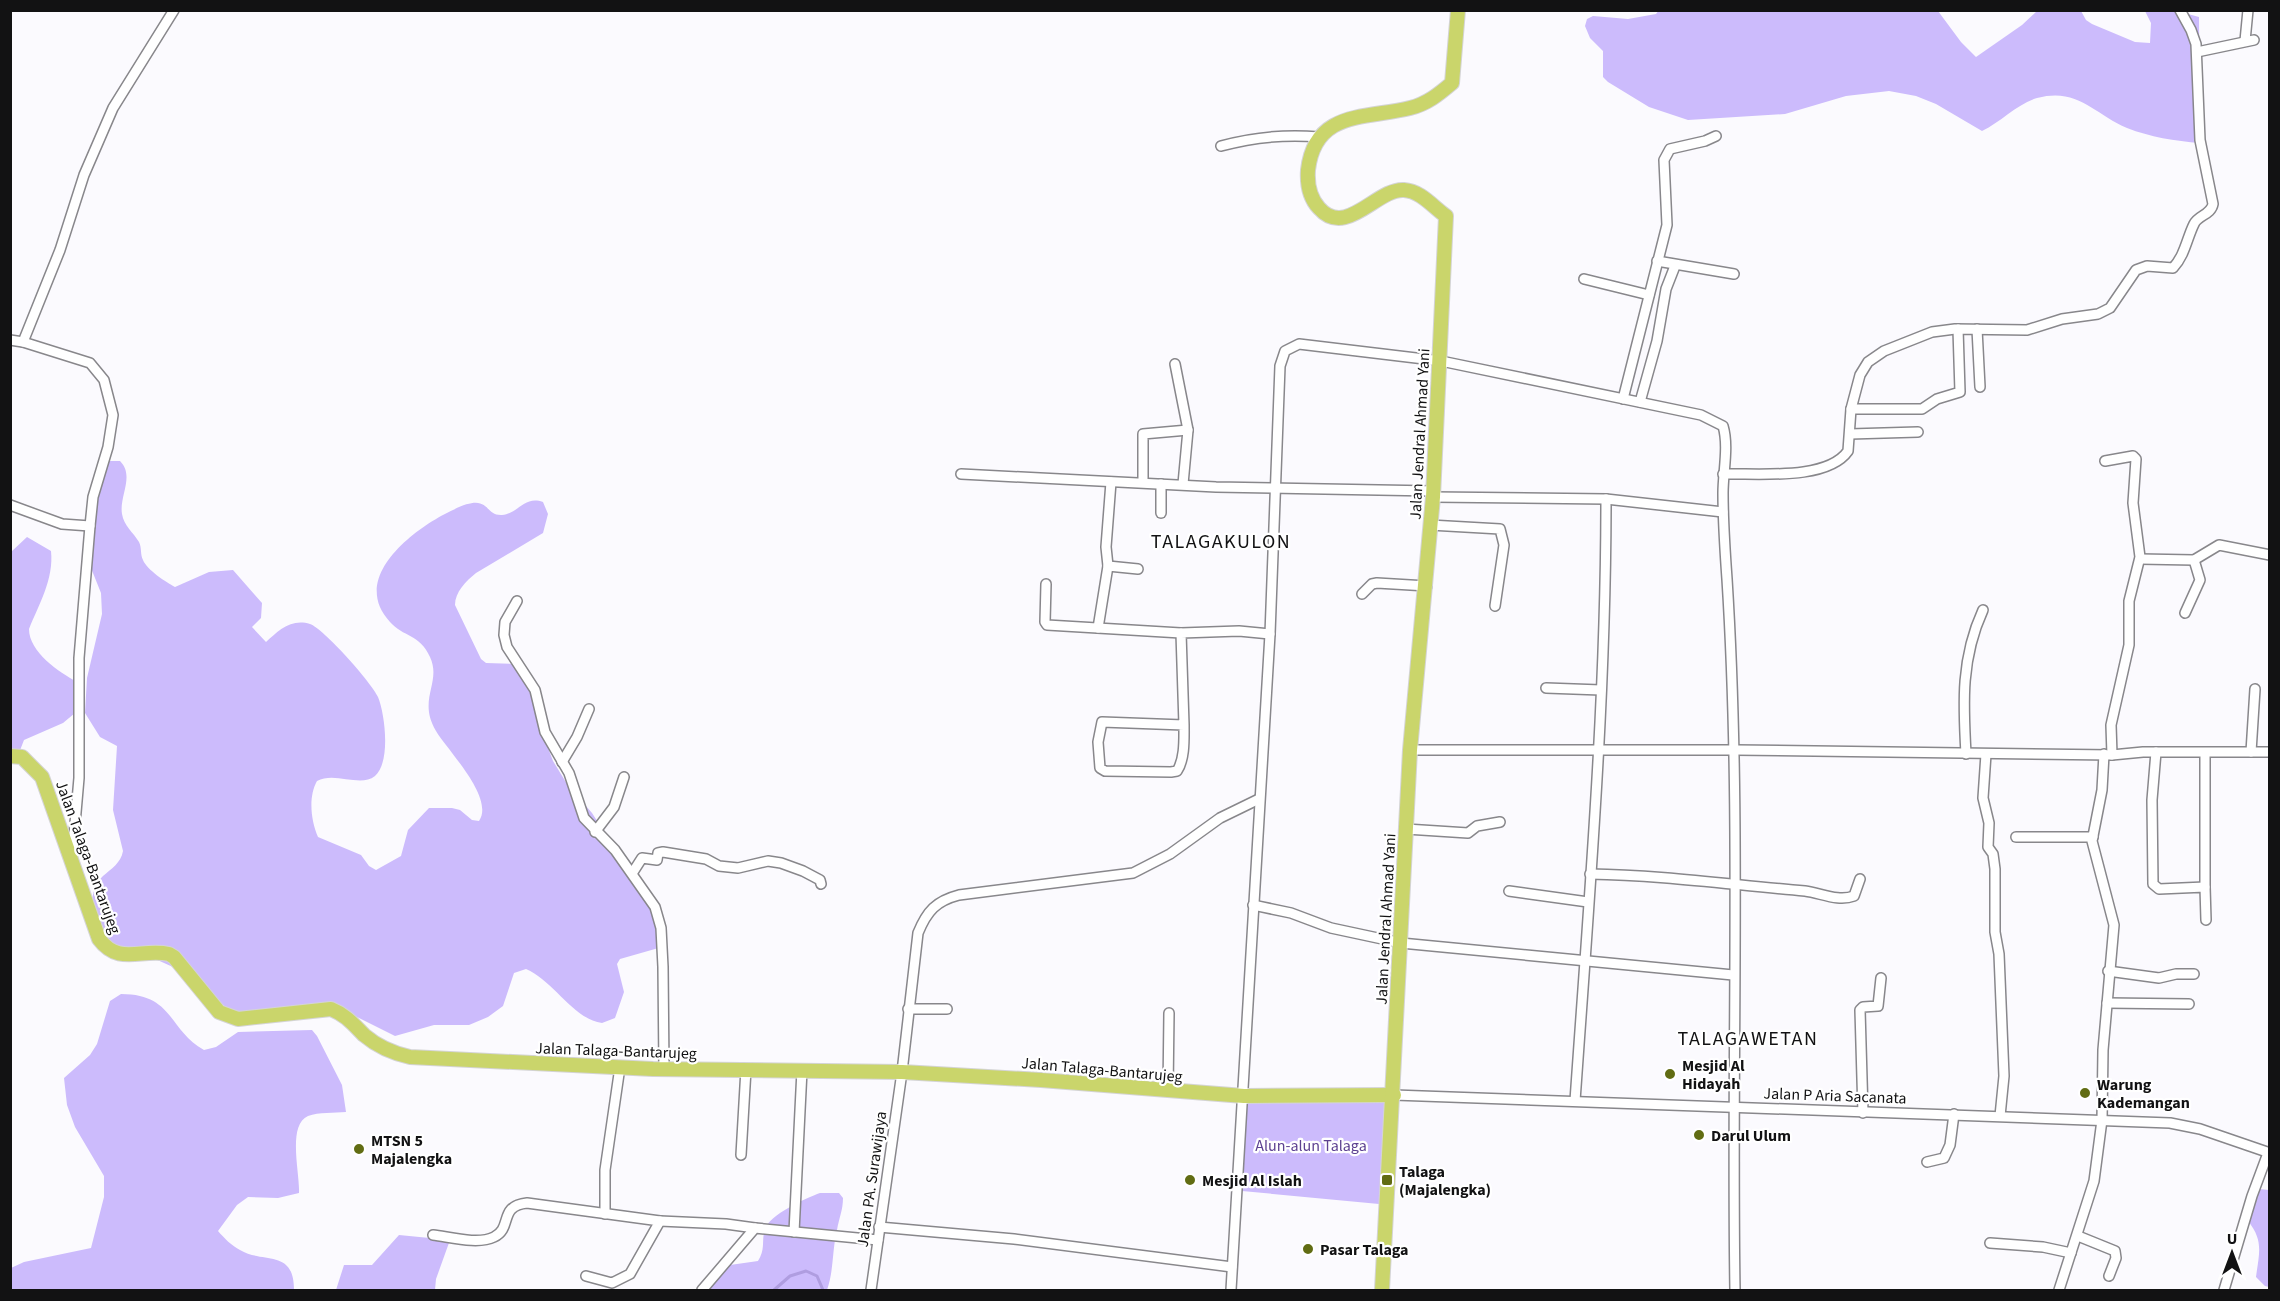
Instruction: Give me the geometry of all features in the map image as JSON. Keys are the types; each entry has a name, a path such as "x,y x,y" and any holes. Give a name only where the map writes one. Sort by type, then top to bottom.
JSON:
{"main road":[{"path":"1319,136 1334,126 1360,115 1410,108 1434,98 1452,83 1457,48 1458,12"},
{"name":"Jalan Jendral Ahmad Yani","path":"1319,136 1311,154 1308,175 1309,192 1322,212 1331,217 1344,218 1401,189 1415,192 1446,216 1441,361 1427,586 1410,750 1394,1095 1382,1290"},
{"name":"Jalan Talaga-Bantarujeg","path":"10,756 22,757 42,777 99,939 107,950 118,954 169,954 174,957 219,1012 227,1017 237,1019 331,1009 345,1015 365,1036 383,1049 404,1055 664,1069 902,1072 1244,1096 1394,1095"}],"street":[{"path":"23,342 60,250 84,175 112,108 174,10"},
{"path":"1723,474 1821,470 1834,464 1847,452 1851,409 1860,375 1868,362 1884,351 1922,334 1958,329 2027,330 2062,319 2098,314 2110,308 2136,270 2147,266 2169,269 2177,264 2192,236 2194,224 2213,207 2200,140 2197,52 2191,30 2180,10"},
{"path":"2197,52 2249,40 2248,10"},
{"path":"1221,146 1262,137 1319,136"},
{"path":"1623,399 1667,225 1664,159 1670,148 1705,141 1716,136"},
{"path":"1657,261 1675,266 1734,274"},
{"path":"1640,402 1657,341 1666,290 1675,266"},
{"path":"1584,279 1649,296"},
{"path":"1851,409 1922,409 1936,399 1960,392 1958,329"},
{"path":"1977,329 1980,387"},
{"path":"10,340 90,363 98,370 108,392 113,415 112,430 96,482 90,526 79,658 80,743 72,858"},
{"path":"1231,1290 1270,634 1280,366 1281,357 1289,347 1299,344 1340,347 1441,361 1701,415 1721,423 1724,429 1723,512 1736,750 1737,885 1733,975 1735,1290"},
{"path":"1175,364 1188,430 1183,484"},
{"path":"1143,482 1141,436 1144,432 1188,430"},
{"path":"1850,434 1918,432"},
{"path":"2059,1290 2078,1236 2097,1167 2114,925 2096,858 2093,837 2111,725 2126,669 2129,645 2129,601 2140,559 2133,504 2136,459 2133,456 2105,461"},
{"path":"961,474 1161,484 1606,499 1723,512"},
{"path":"1098,628 1108,566 1106,547 1111,482"},
{"path":"1161,484 1161,513"},
{"path":"1575,1101 1590,874 1595,838 1606,499"},
{"path":"10,505 62,524 90,526"},
{"path":"1430,525 1500,529 1504,545 1495,606"},
{"path":"2140,559 2194,560 2219,545 2270,555"},
{"path":"2185,613 2200,580 2194,560"},
{"path":"1108,566 1137,568"},
{"path":"1362,594 1372,584 1377,583 1427,586"},
{"path":"1046,584 1045,624 1050,626 1181,633 1239,631 1270,634"},
{"path":"517,601 505,622 504,635 507,647 535,690 545,732 569,773 584,818 633,872 656,907 660,928 664,1069"},
{"path":"1966,754 1963,704 1966,657 1983,610"},
{"path":"1181,633 1184,725 1180,766 1177,771 1105,771 1100,768 1098,742 1102,722 1184,725"},
{"path":"1546,688 1601,690"},
{"path":"2251,752 2255,689"},
{"path":"562,762 577,737 589,709"},
{"path":"1410,750 1598,749 1966,754 2270,752"},
{"path":"2156,752 2152,800 2153,884 2159,889 2205,887"},
{"path":"2205,753 2205,920"},
{"path":"1986,754 1983,798 1989,823 1988,847 1993,854 1995,869 1995,932 1999,954 2004,1076 2000,1116"},
{"path":"595,832 614,807 624,777"},
{"name":"Jalan PA. Surawijaya","path":"871,1290 902,1072 918,933 925,916 933,905 944,899 986,891 1133,873 1170,854 1220,818 1259,799"},
{"path":"1406,829 1468,832 1477,826 1500,822"},
{"path":"2016,837 2093,837"},
{"path":"633,872 642,858 657,860 658,853 663,852 706,859 719,866 738,868 768,861 781,863 803,871 820,880 821,884"},
{"path":"1590,874 1638,874 1848,898 1854,896 1860,879"},
{"path":"1509,891 1588,902"},
{"path":"1253,904 1291,913 1331,928 1401,943 1733,975"},
{"path":"2109,971 2158,978 2176,974 2194,974"},
{"path":"1863,1113 1860,1010 1863,1006 1878,1006 1881,978"},
{"path":"2107,1003 2188,1004"},
{"path":"908,1009 947,1009"},
{"path":"1168,1091 1169,1013"},
{"path":"605,1214 605,1170 620,1067"},
{"path":"741,1155 746,1069"},
{"path":"794,1232 802,1070"},
{"name":"Jalan P Aria Sacanata","path":"1394,1095 2185,1124 2269,1153"},
{"path":"1926,1162 1944,1158 1950,1145 1954,1114"},
{"path":"2224,1290 2252,1196 2269,1153"},
{"path":"433,1235 482,1240 494,1238 502,1230 509,1211 516,1204 527,1203 660,1221 726,1224 878,1240"},
{"path":"586,1276 612,1283 630,1274 660,1221"},
{"path":"879,1227 1014,1239 1232,1267"},
{"path":"702,1290 755,1228"},
{"path":"2078,1236 2115,1251 2116,1258 2109,1276"},
{"path":"1990,1244 2043,1247 2071,1253"}],"green space":[{"path":"1659,10 1938,11 1961,42 1976,57 2022,25 2037,11 2081,11 2086,20 2092,24 2135,42 2150,43 2151,23 2145,11 2187,11 2188,14 2199,17 2200,143 2163,138 2127,128 2085,104 2064,96 2037,98 1982,131 1936,104 1916,96 1889,91 1846,96 1785,114 1688,120 1649,107 1608,82 1603,77 1603,51 1590,38 1585,26 1587,19 1593,16 1628,19 1656,14"},
{"path":"106,461 120,461 124,467 126,480 122,507 123,518 139,542 145,564 153,572 175,587 209,572 233,570 262,603 261,618 252,627 266,642 291,624 310,624 336,645 374,690 381,705 385,738 380,769 375,776 369,779 324,778 317,781 312,794 312,809 318,837 361,855 369,866 376,870 401,856 408,830 429,808 460,810 472,820 479,821 482,811 481,800 476,788 436,731 431,720 429,700 433,666 430,657 421,644 390,622 379,605 377,588 382,571 406,541 422,528 453,510 465,505 480,503 492,512 502,515 531,501 543,502 548,514 543,533 476,573 459,591 455,605 481,659 486,663 520,664 527,676 542,732 553,761 567,784 592,813 658,916 662,947 620,959 617,964 624,992 615,1018 602,1023 582,1015 546,982 526,969 514,973 503,1006 488,1017 469,1025 434,1025 395,1036 341,1009 247,1017 229,1010 184,972 153,958 106,946 96,920 93,892 103,876 118,862 123,851 113,810 117,746 100,737 85,713 87,678 102,614 101,593 89,563 95,478"},
{"path":"27,537 51,551 48,581 29,629 30,637 34,646 46,660 77,682 75,713 63,723 24,740 17,758 11,763 11,552"},
{"path":"121,994 138,996 161,1006 183,1033 204,1050 216,1047 238,1032 312,1030 317,1036 342,1085 346,1112 312,1115 302,1121 296,1139 299,1193 278,1198 248,1197 237,1205 218,1231 240,1250 283,1263 289,1268 293,1277 294,1290 11,1290 11,1268 24,1262 91,1248 104,1197 104,1176 75,1127 67,1105 64,1078 90,1055 97,1044 110,1001"},
{"name":"Alun-alun Talaga","path":"1246,1088 1392,1097 1379,1204 1242,1191"},
{"path":"2249,1188 2269,1190 2269,1287 2256,1277 2259,1248 2256,1235 2248,1221"},
{"path":"820,1193 839,1193 843,1198 827,1290 703,1290 730,1265 758,1261 762,1252 765,1229 773,1218"},
{"path":"399,1235 450,1240 436,1279 435,1290 336,1290 344,1265 372,1265"}],"waterway":[{"path":"774,1290 790,1276 806,1271 817,1276 823,1290"}],"place":[{"name":"Mesjid Al Hidayah","path":"1670,1074"},
{"name":"Warung Kademangan","path":"2085,1093"},
{"name":"Darul Ulum","path":"1699,1135"},
{"name":"MTSN 5 Majalengka","path":"359,1149"},
{"name":"Mesjid Al Islah","path":"1190,1180"},
{"name":"Talaga (Majalengka)","path":"1387,1180"},
{"name":"Pasar Talaga","path":"1308,1249"}],"district":[{"name":"TALAGAKULON","path":"1221,541"},
{"name":"TALAGAWETAN","path":"1748,1038"}]}
